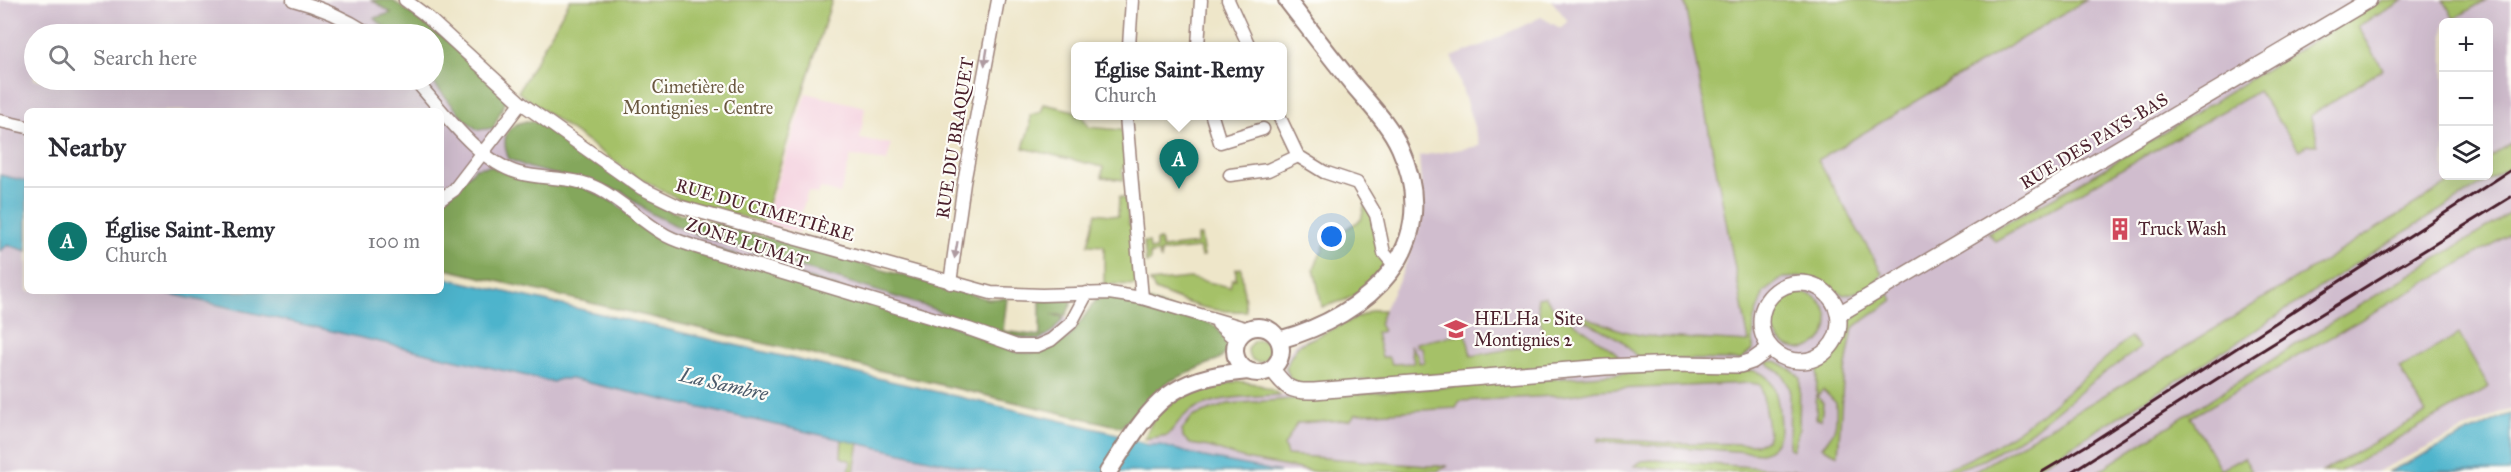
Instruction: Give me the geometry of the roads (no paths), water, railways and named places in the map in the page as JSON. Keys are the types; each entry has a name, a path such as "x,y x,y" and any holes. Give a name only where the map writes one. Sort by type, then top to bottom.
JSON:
{"main road":[{"path":"1279,340 1298,335 1360,303 1383,283 1395,266 1412,225 1413,199 1411,178 1400,146 1384,122 1287,0"},
{"path":"1108,472 1137,429 1160,401 1177,388 1216,373 1248,370 1260,373 1272,369 1280,358 1279,340 1270,330 1263,328 1240,342 1216,373"},
{"path":"1240,342 1242,366 1248,370"}],"street":[{"path":"293,0 312,4 355,24"},
{"name":"RUE DU CIMETIÈRE","path":"405,0 435,24"},
{"name":"RUE DU BRAQUET","path":"950,283 964,183 998,0"},
{"path":"1129,42 1132,0"},
{"path":"1198,42 1201,0"},
{"path":"1228,0 1247,42"},
{"name":"RUE DES PAYS-BAS","path":"1839,314 2369,0"},
{"name":"RUE DU CIMETIÈRE","path":"444,32 521,103 641,188 678,206 991,293 1109,293 1142,298 1212,320 1240,342"},
{"name":"ZONE LUMAT","path":"424,90 441,108"},
{"path":"444,196 454,190 521,103"},
{"name":"ZONE LUMAT","path":"444,111 482,152 506,168 596,187 614,197 663,234 696,247 969,329 1017,346 1037,346 1051,340 1071,323 1088,293"},
{"path":"1126,120 1142,298"},
{"path":"1213,120 1220,142 1263,129"},
{"path":"1281,120 1298,156 1324,172 1357,183 1376,215 1384,253 1395,266"},
{"path":"0,121 24,126"},
{"path":"1230,175 1268,170 1298,156"},
{"path":"1788,284 1814,285 1834,302 1839,314 1836,339 1819,357 1793,362 1780,357 1770,348 1761,331 1762,311 1767,300 1777,290 1788,284"},
{"path":"1272,369 1284,385 1291,389 1314,391 1605,367 1676,364 1740,365 1752,361 1770,348"}],"water":[{"path":"0,175 24,180 24,250 8,245 0,251"},
{"name":"La Sambre","path":"444,278 1080,425 1117,434 1148,445 1160,445 1204,457 1280,472 987,472 571,379 560,379 553,382 171,294 444,294"},
{"path":"2511,414 2511,471 2388,472 2502,417"}],"railway":[{"path":"2042,472 2089,444 2511,170"},
{"path":"2071,472 2234,368 2511,197"}],"place":[{"name":"Église Saint-Remy","path":"1179,189"},
{"name":"Truck Wash","path":"2120,229"},
{"name":"HELHa - Site Montignies 2","path":"1456,329"}],"park label":[{"name":"Cimetière de Montignies - Centre","path":"698,97"}]}
